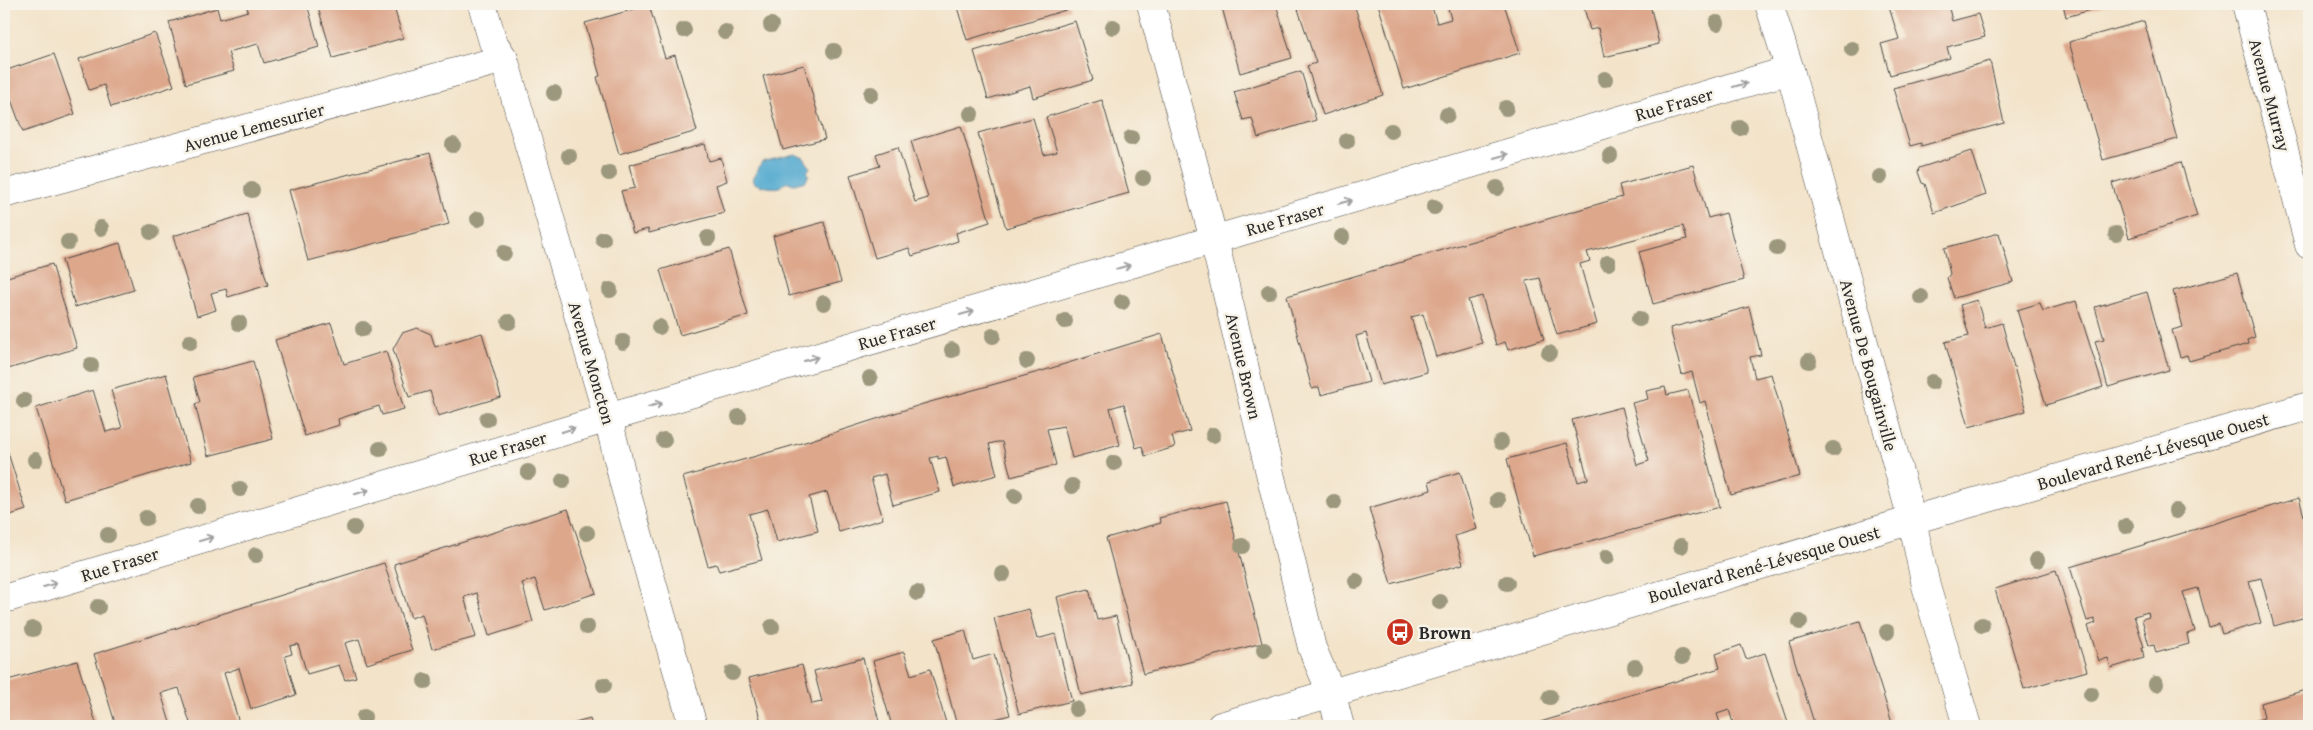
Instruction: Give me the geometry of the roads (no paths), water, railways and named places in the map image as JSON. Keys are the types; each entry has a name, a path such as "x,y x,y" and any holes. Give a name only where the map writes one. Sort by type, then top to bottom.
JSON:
{"street":[{"name":"Avenue Moncton","path":"482,4 492,42 504,59 608,418 624,484 693,726"},
{"name":"Avenue Brown","path":"1151,4 1214,240 1312,648 1331,692 1340,726"},
{"name":"Avenue De Bougainville","path":"1769,4 1790,70 1912,520 1926,586 1966,726"},
{"name":"Avenue Murray","path":"2246,4 2309,244"},
{"name":"Avenue Lemesurier","path":"4,194 504,59"},
{"name":"Rue Fraser","path":"4,599 608,418 1790,70"},
{"name":"Boulevard René-Lévesque Ouest","path":"1221,726 1912,520 2309,406"}],"water":[{"path":"795,154 804,158 810,167 807,172 809,174 806,181 794,184 787,182 780,187 774,188 761,186 752,181 762,162"}],"place":[{"name":"Brown","path":"1400,632"}]}
